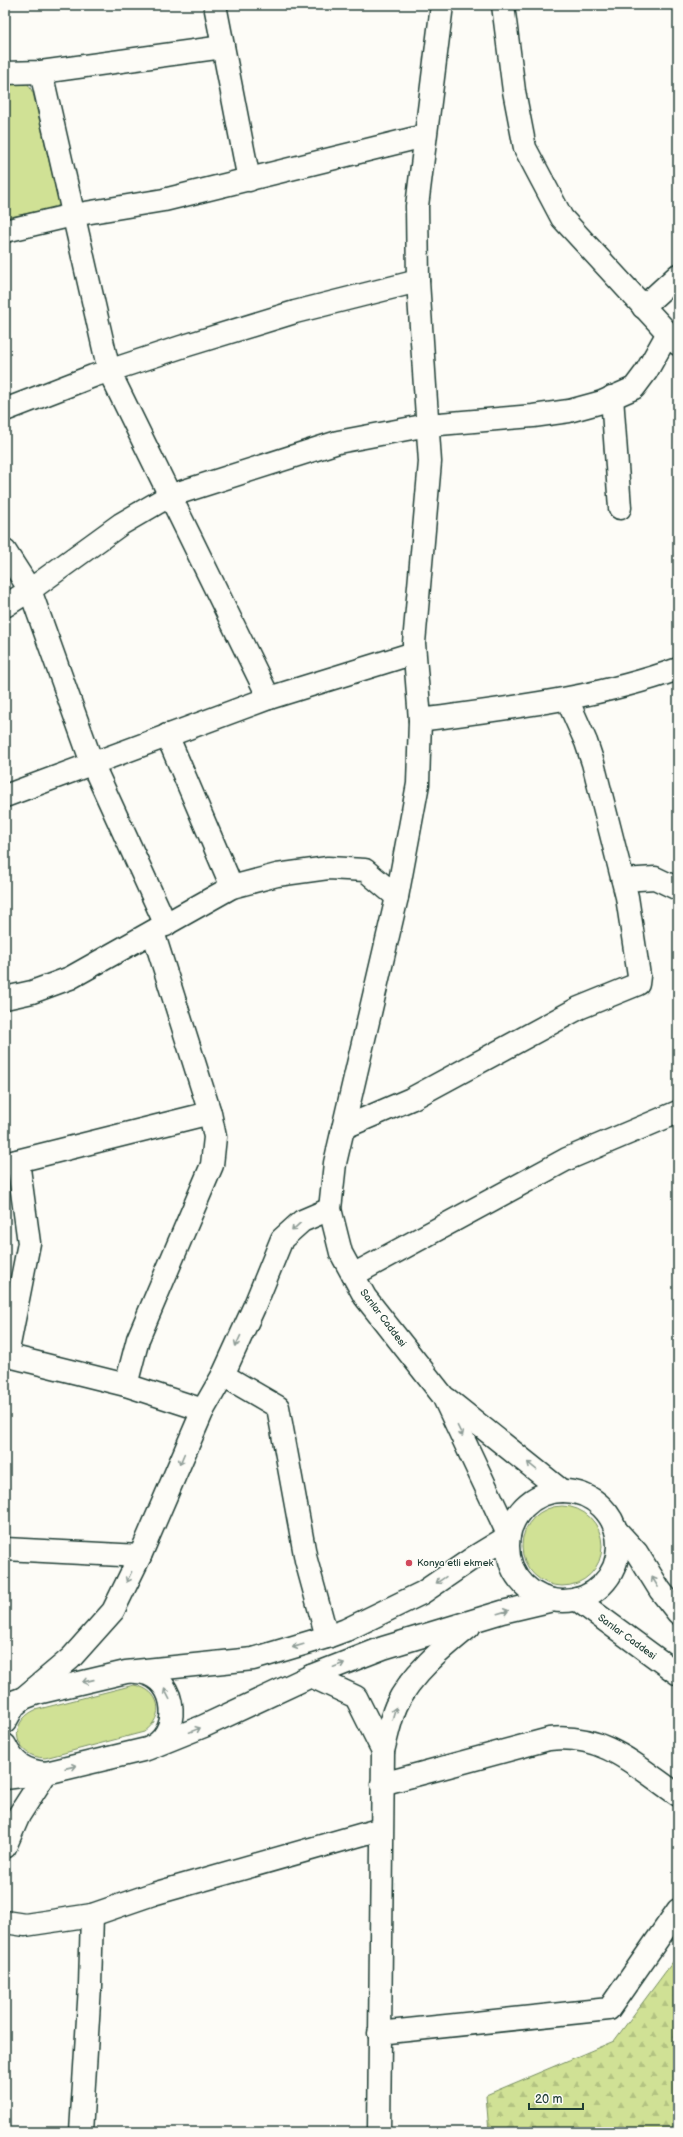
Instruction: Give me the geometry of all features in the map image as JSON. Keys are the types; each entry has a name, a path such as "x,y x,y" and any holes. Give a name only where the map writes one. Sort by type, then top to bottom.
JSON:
{"street":[{"path":"215,5 249,180"},
{"path":"5,1722 14,1706 15,1701 82,1648 113,1611 140,1556 203,1410 223,1375 282,1239 302,1221 330,1209 335,1162 397,897 418,784 420,720 414,653 428,503 430,462 418,281 416,206 442,5"},
{"path":"5,606 30,590 121,524 169,496 338,442 428,425 533,416 569,411 634,388 673,339 562,218 525,148 514,91 504,5"},
{"path":"5,72 41,72 223,47"},
{"path":"41,72 108,371 269,698"},
{"path":"5,231 73,215 164,200 424,136"},
{"path":"643,307 678,275"},
{"path":"5,410 108,371 295,312 418,281"},
{"path":"612,397 620,508"},
{"path":"5,551 30,590 92,763 159,929 210,1113 214,1137 212,1165 138,1339 126,1385"},
{"path":"5,796 269,698 414,653"},
{"path":"420,720 567,699 640,683 678,669"},
{"path":"343,1128 410,1099 579,1008 638,984 638,968 623,880 588,749 567,699"},
{"path":"167,735 232,887"},
{"path":"5,998 32,992 70,978 232,887 278,875 335,868 365,870 397,897"},
{"path":"623,880 655,878 678,889"},
{"path":"353,1275 567,1159 678,1112"},
{"path":"203,1410 126,1385 6,1355 29,1243 11,1163 210,1113"},
{"name":"Sarılar Caddesi","path":"330,1209 341,1253 365,1297 443,1396 509,1536"},
{"path":"223,1375 278,1407 306,1560 327,1637"},
{"name":"Sarılar Caddesi","path":"443,1396 562,1491"},
{"name":"Sarılar Caddesi","path":"616,1530 619,1548 615,1565 606,1581 593,1592 576,1599 553,1600 537,1594 524,1584 517,1574 509,1553 509,1536 516,1518 528,1504 544,1494 562,1491 580,1493 596,1502 608,1514 616,1530 637,1553 660,1590 678,1613"},
{"path":"15,1701 126,1672 253,1659 327,1637 346,1630 422,1593 473,1558 509,1536"},
{"path":"5,1549 140,1556"},
{"name":"Sarılar Caddesi","path":"576,1599 678,1674"},
{"path":"12,1777 46,1773 147,1749 204,1726 311,1676 383,1648 502,1612 553,1600"},
{"path":"379,2132 383,1751 396,1706 411,1684 440,1650 478,1620"},
{"path":"126,1672 139,1672 152,1676 162,1684 169,1696 173,1708 172,1721 167,1733 158,1743 147,1749"},
{"path":"311,1676 356,1697 383,1751"},
{"path":"382,1784 549,1739 564,1737 578,1738 602,1745 678,1795"},
{"path":"8,1750 20,1766 32,1772 46,1773"},
{"path":"8,1750 12,1777 21,1796 20,1815"},
{"path":"5,1847 20,1815 46,1773"},
{"path":"5,1922 26,1925 92,1915 152,1894 381,1830"},
{"path":"379,2033 609,2009 678,1910"},
{"path":"81,2132 91,1972 92,1915"}],"green space":[{"path":"5,82 27,82 33,93 60,207 5,218"},
{"path":"562,1506 577,1509 590,1518 599,1531 602,1546 599,1561 590,1574 577,1583 562,1586 547,1583 534,1574 525,1561 522,1546 525,1531 534,1518 547,1509"},
{"path":"134,1685 150,1692 155,1698 157,1704 158,1711 156,1719 144,1732 45,1758 26,1752 21,1746 18,1738 20,1723 26,1716 35,1710"},
{"path":"678,1955 678,2132 489,2132 486,2095 614,2041"}],"place":[{"name":"Konya etli ekmek","path":"409,1563"}]}
